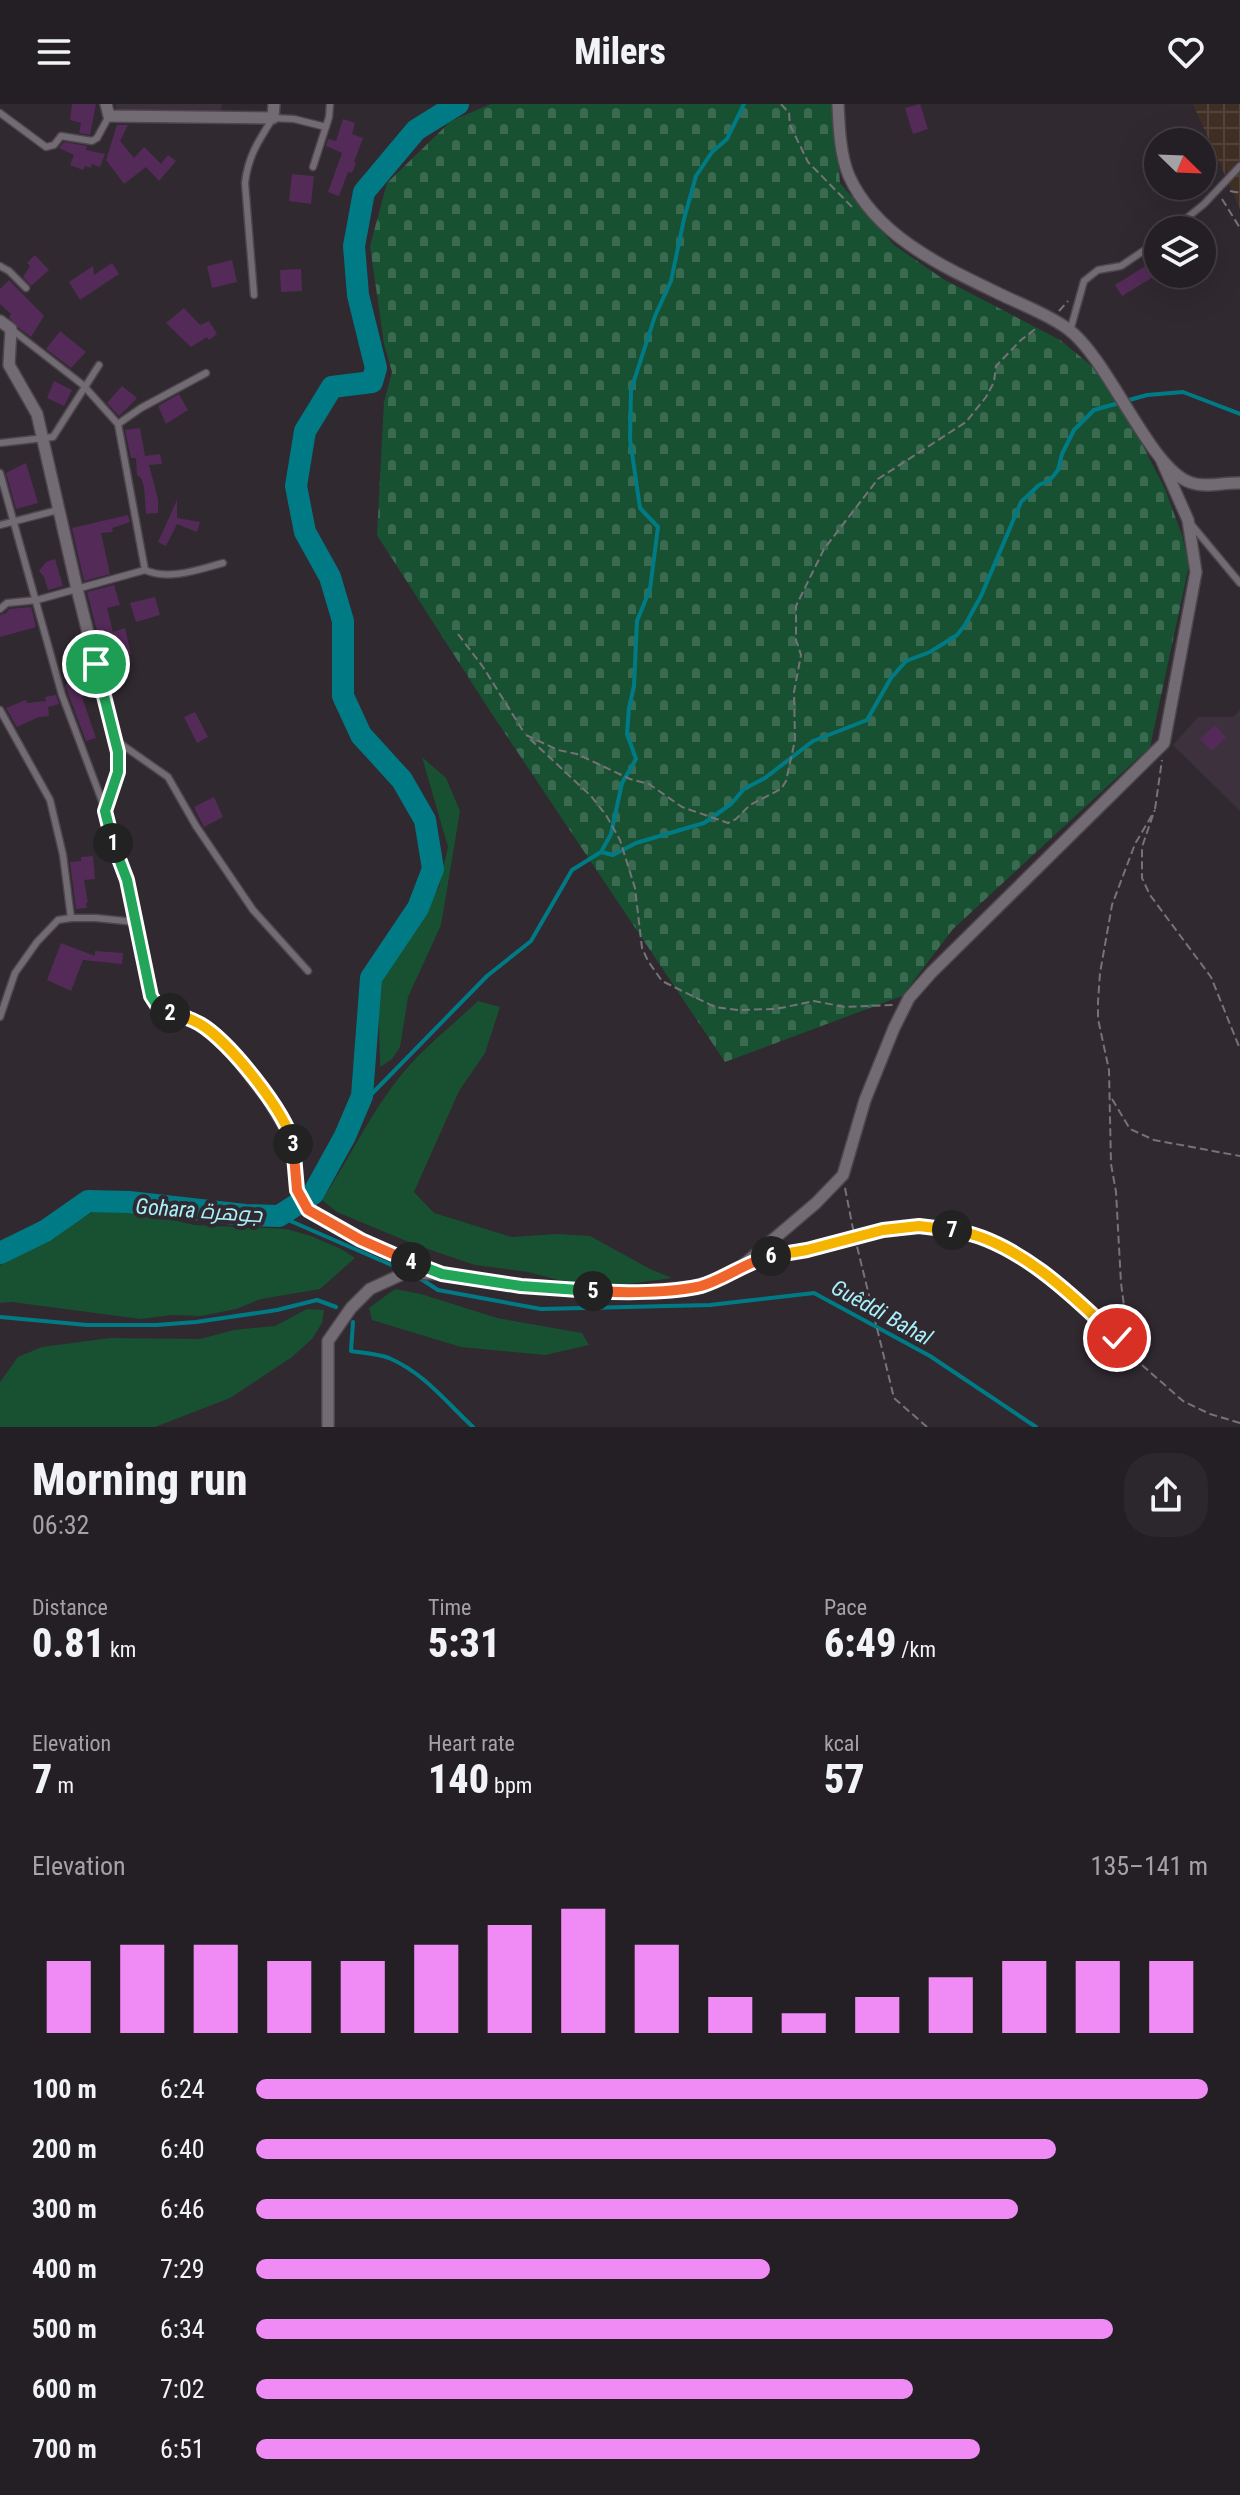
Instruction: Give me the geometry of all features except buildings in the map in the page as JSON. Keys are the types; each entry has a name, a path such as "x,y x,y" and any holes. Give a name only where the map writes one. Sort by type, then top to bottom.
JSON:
{"street":[{"path":"107,110 273,118 274,104"},
{"path":"838,104 839,128 849,175 873,213 919,251 1070,331 1101,367 1161,459 1175,475 1193,484 1221,486 1240,483"},
{"path":"0,321 11,329 9,365 37,414 118,752 118,772 105,811 115,852 127,880 151,996 160,1010 201,1025 231,1051 268,1099 292,1139 297,1190 308,1210 361,1240 442,1274"},
{"path":"328,1427 328,1341 339,1323 370,1289 405,1273 442,1274 521,1286 627,1293 702,1286 742,1266 816,1203 843,1175 865,1100 909,998 1164,743 1196,572 1188,520 1161,459"}],"lane":[{"path":"313,167 330,104"},
{"path":"0,113 46,147 54,145 61,136 92,141 97,138 107,110"},
{"path":"254,295 245,183 247,164 254,147 273,118 294,119 326,127"},
{"path":"1188,216 1240,166"},
{"path":"1070,331 1084,281 1098,270 1121,266 1144,250"},
{"path":"0,266 26,288"},
{"path":"11,329 85,387 118,424 145,570"},
{"path":"0,443 53,437 99,365"},
{"path":"118,424 206,373"},
{"path":"0,473 62,695 105,811"},
{"path":"0,525 58,510"},
{"path":"1188,520 1240,583"},
{"path":"0,609 7,603 37,600 145,570 150,573 182,574 223,563"},
{"path":"0,710 50,800 63,855 71,918"},
{"path":"115,740 168,777 196,826 253,910 308,971"},
{"path":"0,1017 15,973 37,942 58,920 96,918 137,923"}],"path":[{"path":"781,104 789,113 790,125 808,162 854,209"},
{"path":"1240,193 1219,189 1222,200 1240,228"},
{"path":"526,735 649,784 682,807 728,823 750,805 781,789 786,781 795,740 794,692 801,655 796,640 796,606 824,549 878,479 966,422 986,397 994,382 996,366 1021,340 1051,319 1084,281"},
{"path":"458,634 526,735 591,796 606,815 620,840 635,888 642,948 662,981 715,1007 738,1010 776,1009 814,1001 845,1007 889,1006 909,998"},
{"path":"1164,743 1155,810 1142,847 1142,878 1150,895 1211,977 1240,1049"},
{"path":"1131,1355 1121,1283 1116,1192 1111,1164 1111,1098 1107,1057 1098,1019 1100,973 1112,905 1135,844 1155,810"},
{"path":"1111,1098 1130,1129 1154,1140 1240,1156"},
{"path":"843,1175 894,1398 927,1427"},
{"path":"767,1256 919,1226 969,1232 1020,1257 1068,1290 1131,1355 1183,1401 1210,1414 1240,1423"}],"shaded area":[{"path":"116,104 222,104 221,112 116,111"},
{"path":"1193,104 1240,104 1240,209 1216,155 1216,128 1204,128"},
{"path":"1240,710 1240,811 1173,745 1198,717 1233,717"}],"green space":[{"path":"491,104 834,104 840,183 894,245 943,279 1060,340 1093,367 1135,430 1165,489 1182,535 1189,565 1150,747 953,929 902,996 725,1062 490,711 377,535 384,402 392,372 384,344 370,246 387,183 451,121"},
{"path":"422,757 446,778 460,811 441,925 408,997 400,1047 392,1059 380,1067 378,980 439,887 448,847"},
{"path":"478,1001 500,1007 485,1053 459,1091 414,1192 434,1213 512,1237 557,1234 590,1236 672,1278 628,1284 570,1283 528,1272 475,1265 416,1245 337,1212 322,1200 380,1104 402,1074"},
{"path":"136,1211 194,1225 286,1229 311,1236 355,1258 320,1289 261,1299 236,1309 201,1316 171,1315 141,1319 0,1303 0,1265 93,1212"},
{"path":"395,1289 497,1318 582,1333 589,1345 545,1355 461,1347 372,1320 369,1308"},
{"path":"307,1309 324,1310 322,1323 312,1339 292,1357 230,1398 155,1427 0,1427 0,1382 18,1357 42,1347 110,1338 200,1339 234,1330 275,1326"}],"waterway":[{"name":"Gohara جوهرة","path":"0,1253 45,1231 88,1201 279,1216 313,1194 345,1136 362,1096 371,978 418,908 433,869 425,820 402,780 361,735 343,696 343,621 330,577 305,532 296,486 305,431 332,387 372,382 376,368 358,295 354,246 364,192 416,130 458,104"},
{"path":"356,1110 487,976 531,941 572,870 601,852 611,834 622,783 636,759 627,734 634,686 637,621 650,589 658,527 640,508 630,439 631,390 655,316 671,281 696,176 712,152 727,139 744,104"},
{"path":"601,852 613,855 636,843 704,823 731,804 744,789 765,778 813,741 867,720 891,678 906,661 930,652 957,635 965,625 981,596 1021,502 1058,470 1074,430 1094,410 1147,395 1183,392 1240,414"},
{"name":"Guêddi Bahal","path":"279,1216 403,1270"},
{"name":"Guêddi Bahal","path":"418,1277 438,1290 541,1309 710,1305 814,1293 930,1356 1036,1427"},
{"path":"0,1317 87,1325 156,1325 277,1310 317,1300 336,1307"},
{"path":"353,1322 351,1351 385,1357 402,1364 434,1389 473,1427"}],"route":[{"path":"96,664 118,752 118,772 105,811 115,852 127,880 151,996 160,1010 201,1025 231,1051 268,1099 292,1139 297,1190 308,1210 361,1240 442,1274 521,1286 627,1293 702,1286 767,1256 807,1250 883,1230 919,1226 969,1232 1020,1257 1068,1290 1117,1338"}]}
